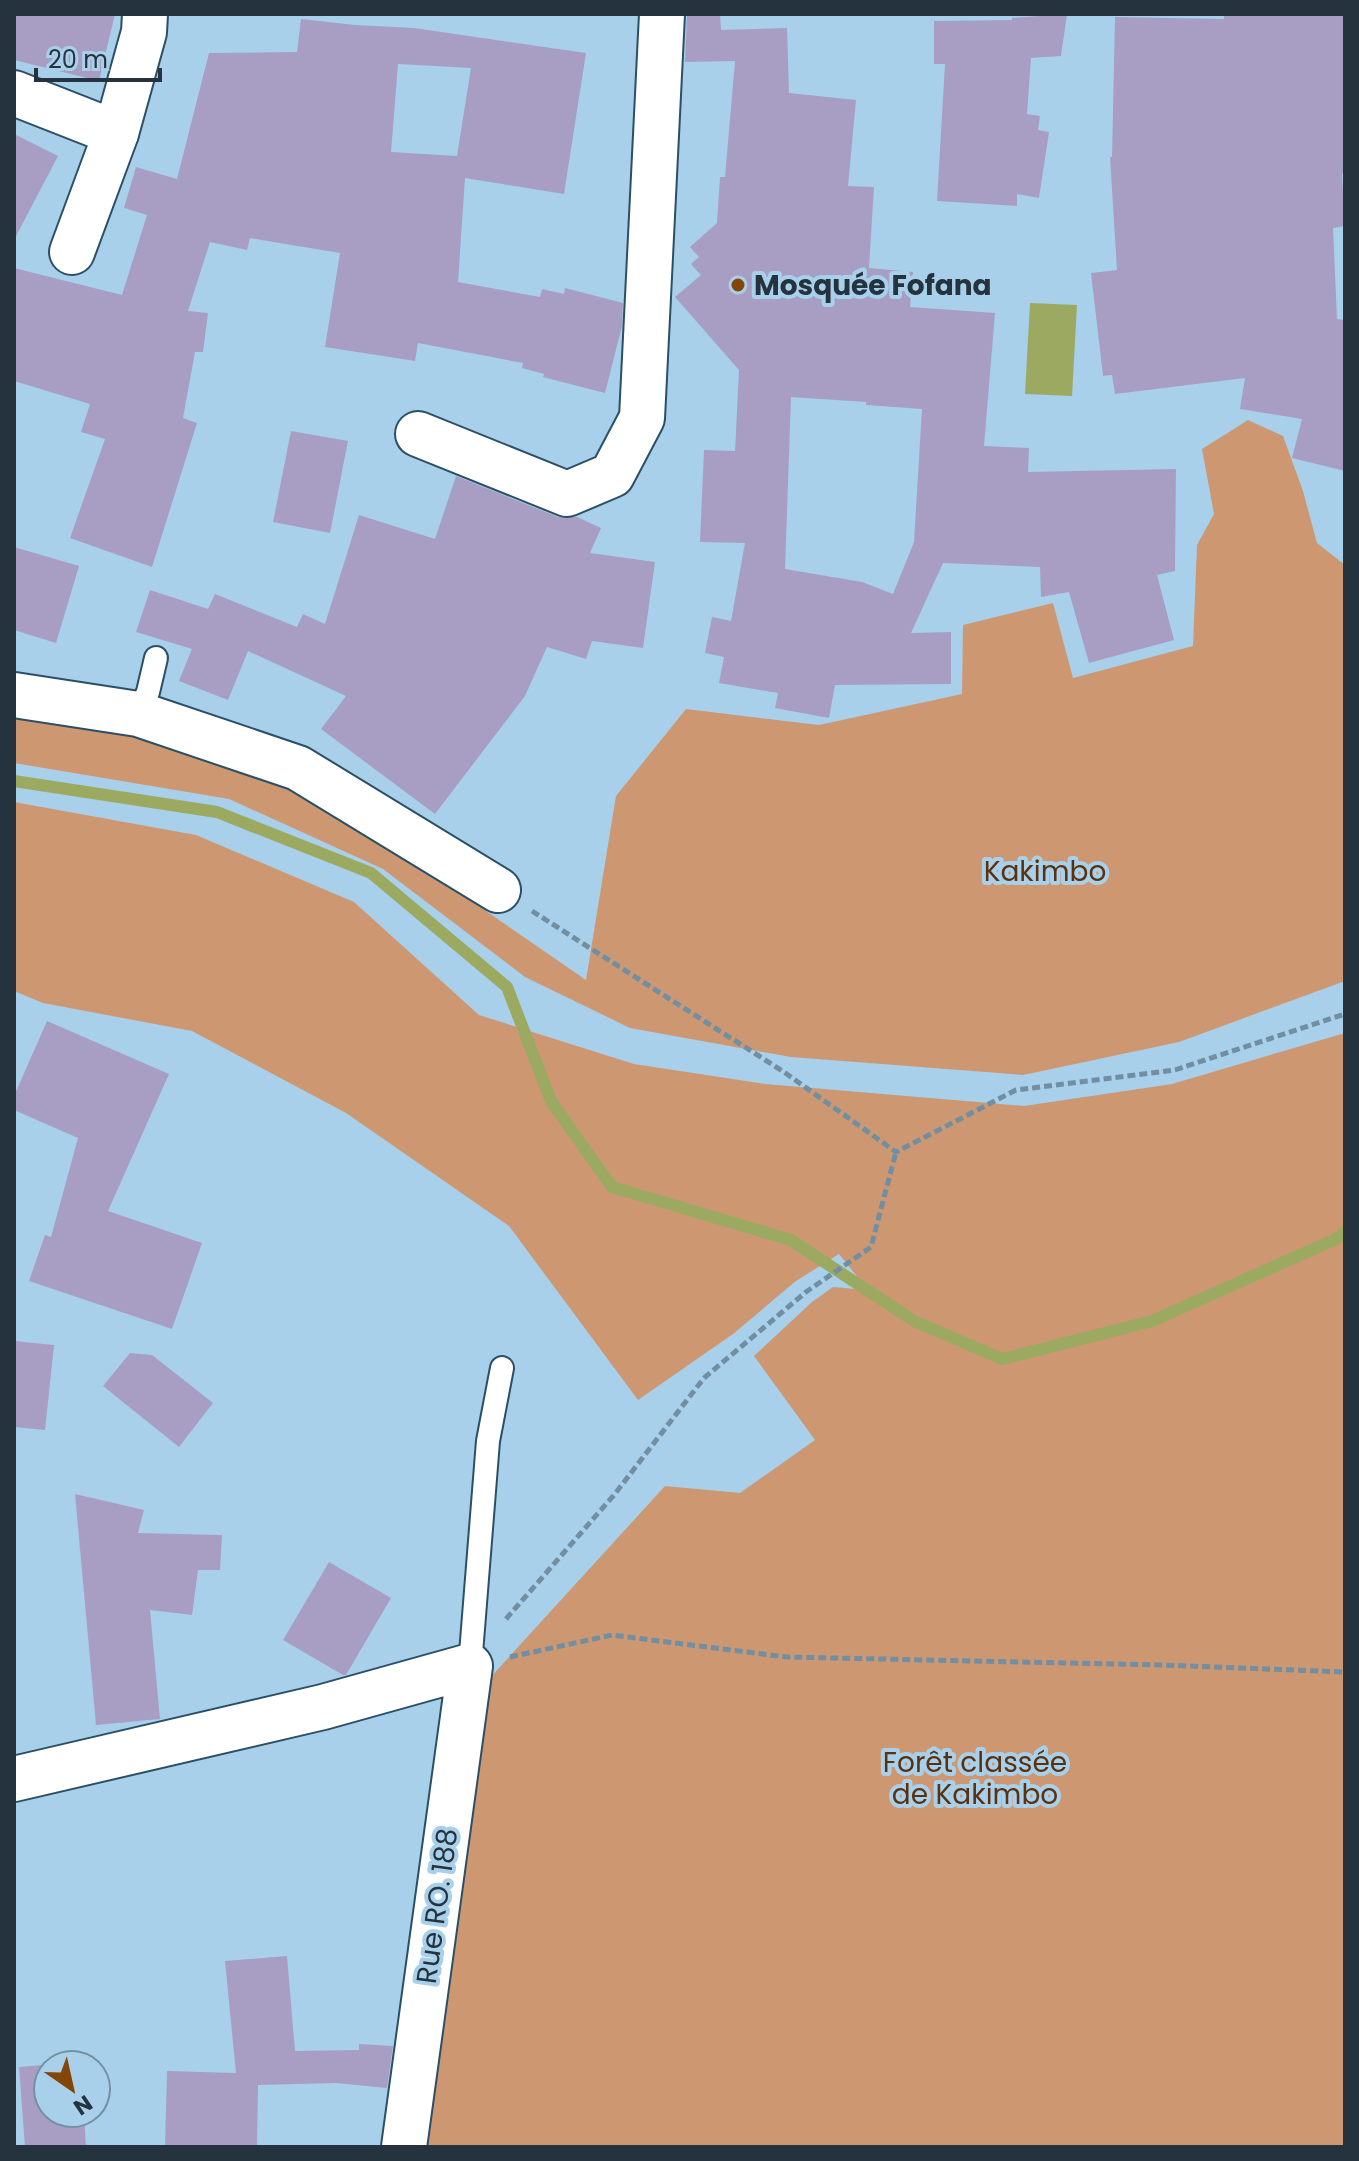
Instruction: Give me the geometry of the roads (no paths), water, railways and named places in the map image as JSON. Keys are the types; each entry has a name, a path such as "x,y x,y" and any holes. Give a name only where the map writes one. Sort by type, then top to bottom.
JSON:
{"street":[{"path":"72,252 116,133 144,32 145,14"},
{"path":"418,434 567,494 612,475 642,418 662,14"},
{"path":"14,93 116,133"},
{"path":"14,695 138,714 298,768 498,890"},
{"path":"14,1779 323,1707 470,1666"},
{"name":"Rue RO. 188","path":"404,2147 470,1666"}],"lane":[{"path":"138,714 148,692 156,658"},
{"path":"470,1666 488,1441 502,1368"}],"waterway":[{"path":"14,781 217,812 371,873 507,987 551,1101 612,1187 791,1240 914,1321 1002,1359 1152,1321 1336,1239 1345,1232"}],"place":[{"name":"Mosquée Fofana","path":"738,285"}],"park label":[{"name":"Kakimbo","path":"1045,871"},
{"name":"Forêt classée de Kakimbo","path":"975,1778"}]}
